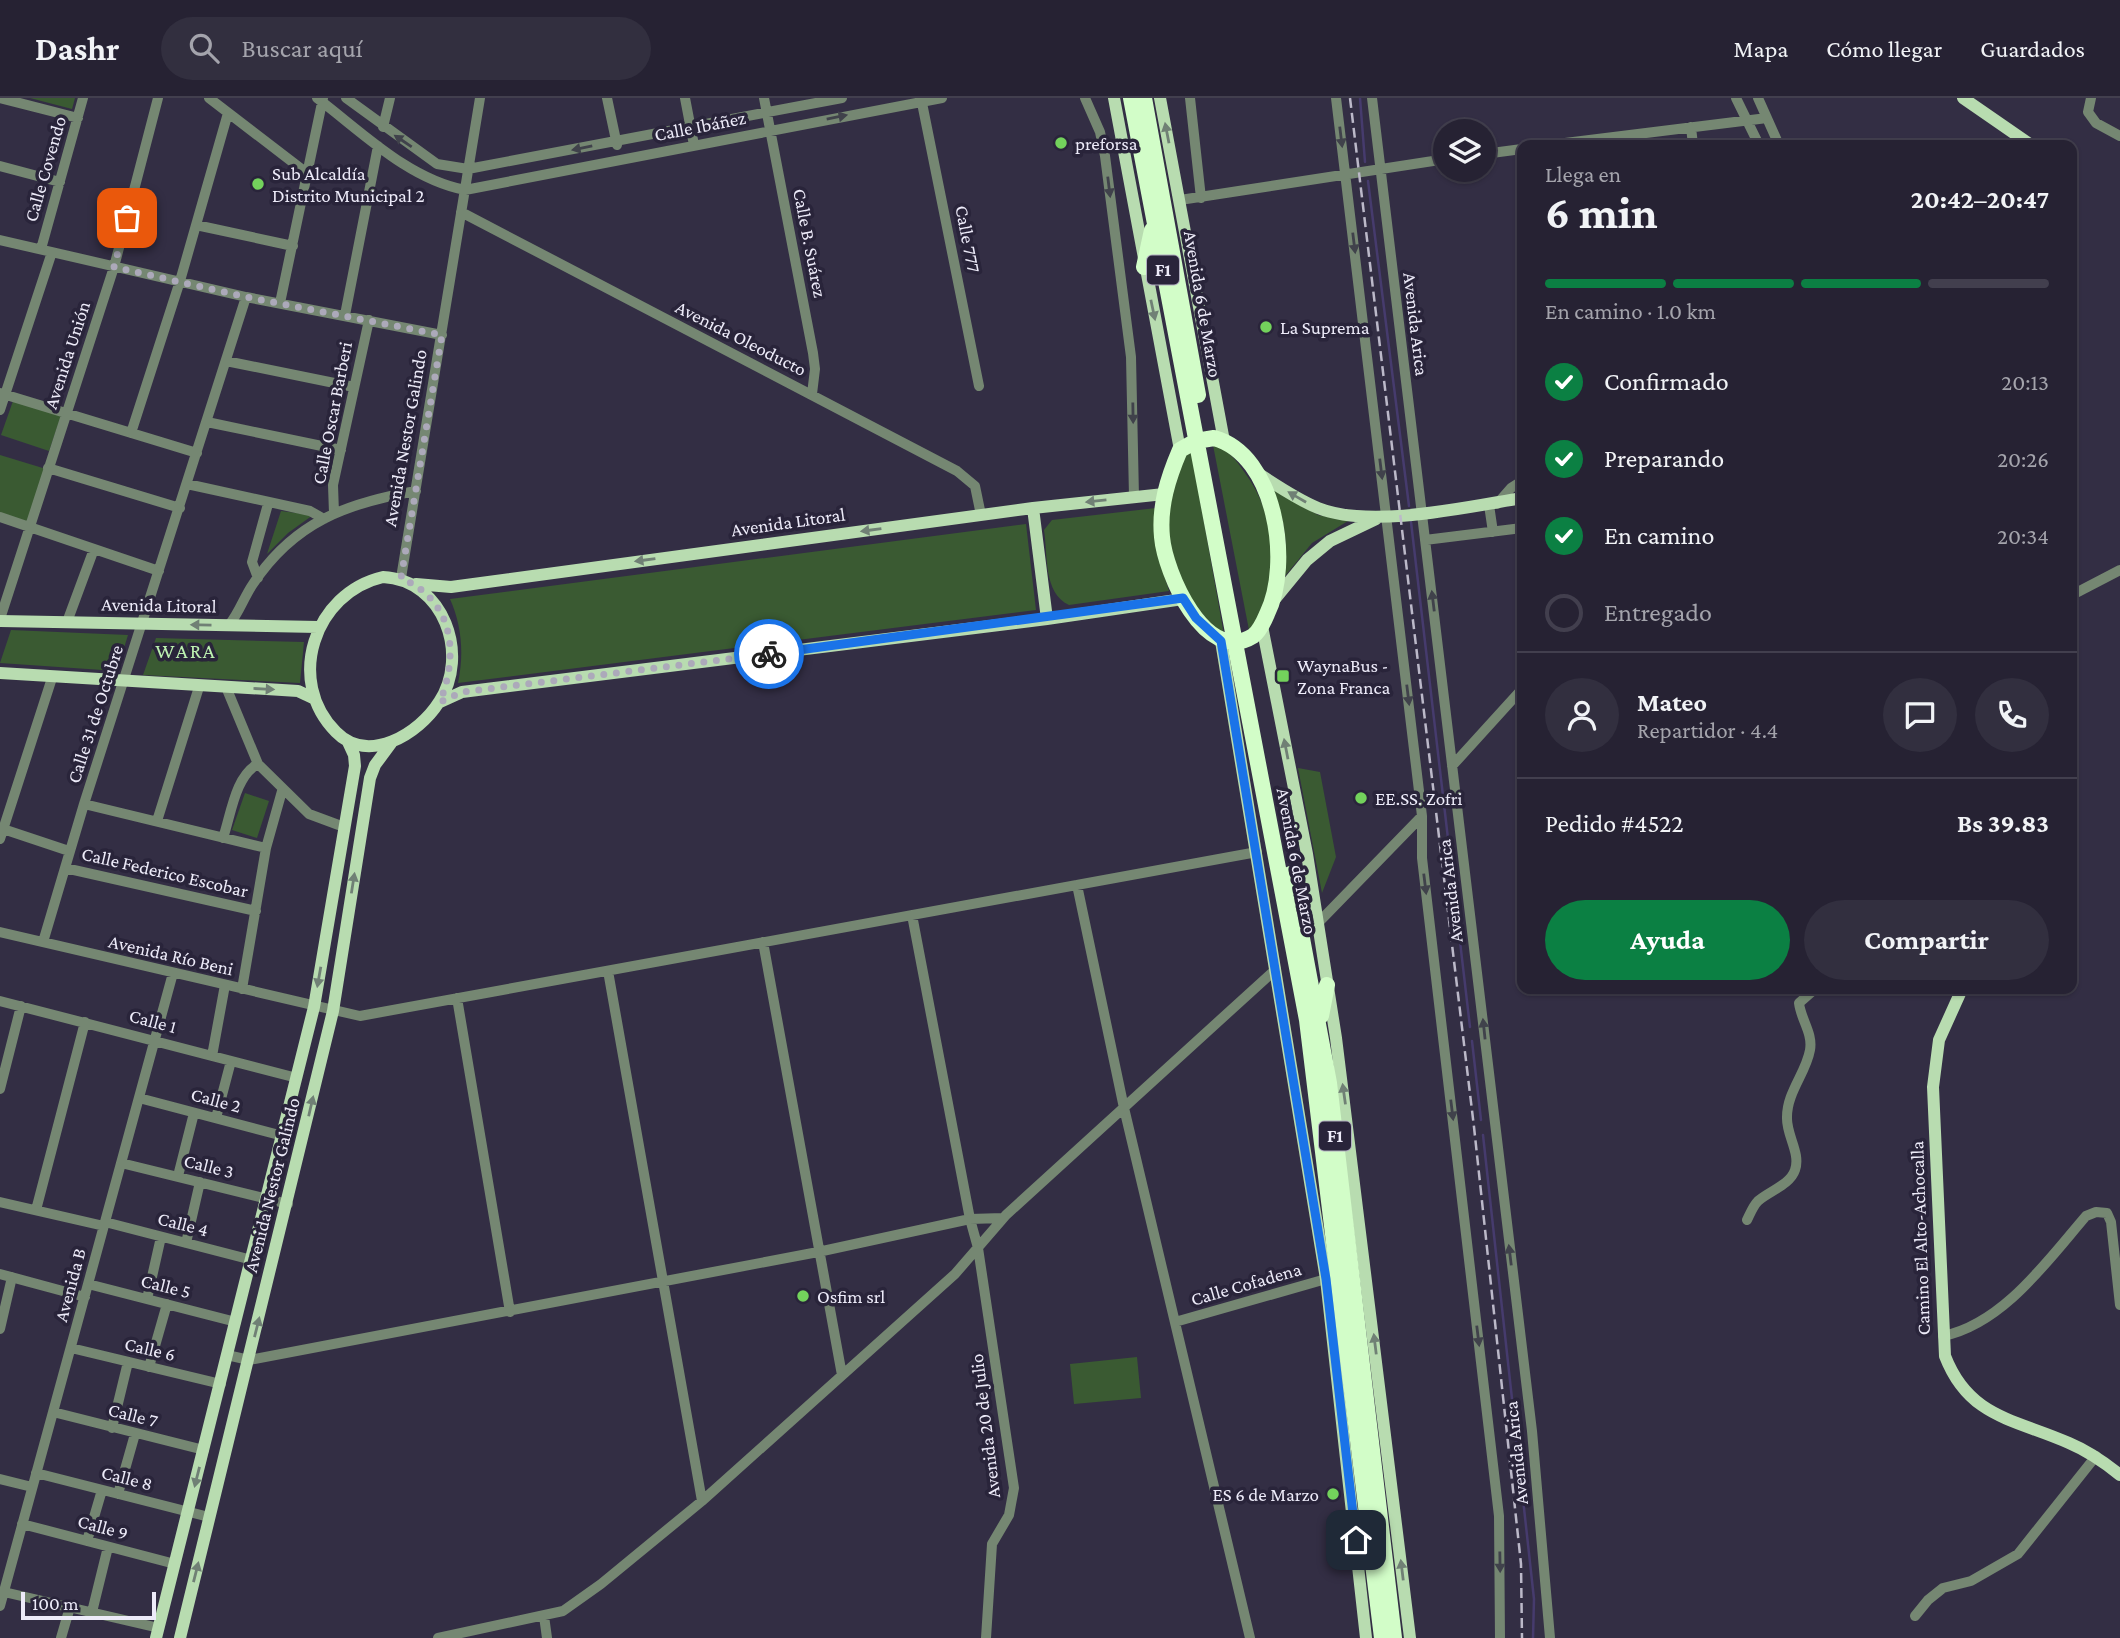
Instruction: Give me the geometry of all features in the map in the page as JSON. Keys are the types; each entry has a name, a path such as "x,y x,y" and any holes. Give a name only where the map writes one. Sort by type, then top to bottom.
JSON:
{"highway":[{"name":"Avenida 6 de Marzo","path":"1131,98 1154,221 1201,440"},
{"name":"Avenida 6 de Marzo","path":"1144,98 1233,640 1307,1020 1382,1638"},
{"path":"1144,267 1154,221"},
{"path":"1201,440 1224,441 1253,470 1272,509 1278,531 1279,573 1275,599 1262,626 1253,636 1233,640 1196,618 1169,573 1162,537 1164,494 1180,450 1201,440"},
{"name":"Avenida 6 de Marzo","path":"1233,640 1320,1026 1394,1638"},
{"path":"1320,1026 1327,985"}],"main road":[{"path":"1114,98 1180,450"},
{"name":"Avenida 6 de Marzo","path":"1160,98 1224,441"},
{"path":"1963,98 2024,140"},
{"path":"1253,470 1319,509 1348,516 1386,516 1517,499"},
{"name":"Avenida Litoral","path":"416,584 451,587 1032,508 1164,494"},
{"path":"1493,504 1517,505"},
{"path":"1032,508 1047,619"},
{"path":"1275,599 1307,560 1330,541 1356,526 1386,516"},
{"path":"383,576 401,578 416,584 433,598 451,646 448,680 440,702 417,727 392,742 362,746 348,741 323,719 313,698 310,677 311,650 318,627 346,595 362,584 383,576"},
{"path":"440,702 462,692 1047,619 1183,598"},
{"name":"Avenida Litoral","path":"0,620 318,627"},
{"name":"Avenida 6 de Marzo","path":"1262,626 1318,923 1358,1202 1410,1638"},
{"name":"Avenida 6 de Marzo","path":"1233,640 1257,852 1326,1279 1366,1638"},
{"path":"0,673 298,691 313,698"},
{"name":"Avenida Nestor Galindo","path":"158,1633 314,1007 355,766 348,741"},
{"name":"Avenida Nestor Galindo","path":"180,1638 333,1011 370,778 375,765 392,742"},
{"name":"Camino El Alto-Achocalla","path":"1960,994 1939,1040 1933,1087 1945,1356 1953,1376 1975,1402 1996,1415 2096,1456 2120,1475"}],"street":[{"path":"0,98 78,118"},
{"name":"Calle Covendo","path":"0,410 2,394 46,250 60,182 83,98"},
{"name":"Avenida Unión","path":"0,620 114,267 158,98"},
{"path":"209,98 308,174"},
{"path":"346,98 437,164 468,169"},
{"path":"383,127 390,98"},
{"name":"Avenida Nestor Galindo","path":"401,578 480,98"},
{"path":"607,98 619,158"},
{"path":"685,98 694,145"},
{"name":"Calle B. Suárez","path":"764,98 813,353 815,369 812,394"},
{"name":"Calle Ibáñez","path":"468,169 842,98"},
{"name":"Calle Ibáñez","path":"465,190 619,158 942,98"},
{"path":"1086,98 1100,132 1105,156 1132,357 1134,497"},
{"path":"1190,98 1201,198"},
{"name":"Avenida Arica","path":"1336,98 1422,816 1422,858 1499,1516 1500,1638"},
{"name":"Avenida Arica","path":"1371,98 1532,1431 1550,1638"},
{"path":"1736,98 1757,140"},
{"path":"1758,98 1777,140"},
{"path":"2091,98 2088,112 2096,122 2120,136"},
{"path":"280,303 308,174 320,99 378,146 439,185 465,190"},
{"name":"Calle 777","path":"922,100 979,386"},
{"path":"131,433 180,281 228,113"},
{"path":"1588,140 1767,118"},
{"path":"1691,127 1692,140"},
{"name":"Calle Oscar Barberi","path":"345,315 378,146"},
{"path":"1496,152 1517,150"},
{"path":"1180,200 1433,161"},
{"path":"0,166 60,182"},
{"name":"Avenida Oleoducto","path":"461,212 812,394 968,479 978,493 981,515"},
{"path":"196,225 293,246"},
{"path":"0,240 246,297 442,335"},
{"name":"Calle 31 de Octubre","path":"43,942 69,851 246,297"},
{"name":"Calle Oscar Barberi","path":"334,513 333,485 369,320"},
{"path":"226,361 354,387"},
{"path":"2,394 197,453"},
{"path":"206,422 341,450"},
{"path":"48,468 180,508"},
{"path":"187,484 268,504 310,511 324,519"},
{"path":"1493,532 1493,504 1517,484"},
{"path":"229,625 258,578 281,549 334,513 361,502 416,491"},
{"path":"258,578 252,562 268,504"},
{"path":"0,517 159,572"},
{"path":"1425,540 1517,529"},
{"path":"67,622 94,549"},
{"path":"2077,592 2120,570"},
{"path":"52,678 1,832 69,851"},
{"path":"157,821 199,687"},
{"path":"226,687 258,764 282,791 309,814 344,827"},
{"path":"1452,766 1517,694"},
{"path":"223,838 242,780 250,769 258,764"},
{"path":"242,989 266,848 282,791"},
{"path":"84,804 266,848"},
{"path":"1318,923 1422,816"},
{"name":"Avenida Río Beni","path":"0,932 359,1016 1257,852"},
{"name":"Calle Federico Escobar","path":"65,868 256,911"},
{"path":"1077,885 1124,1108 1250,1638"},
{"name":"Avenida 20 de Julio","path":"912,915 970,1219 978,1248 1014,1488 1009,1514 992,1544 986,1638"},
{"path":"763,942 842,1375"},
{"path":"438,1638 563,1611 583,1599 702,1501 955,1274 1003,1218 1276,969"},
{"path":"608,971 702,1501"},
{"name":"Avenida B","path":"0,1606 173,973"},
{"path":"212,1056 225,985"},
{"path":"1747,1220 1756,1203 1785,1183 1795,1171 1796,1156 1788,1134 1787,1115 1794,1086 1810,1054 1811,1038 1799,1003 1809,994"},
{"path":"457,998 510,1312"},
{"name":"Calle 1","path":"0,1001 297,1078"},
{"path":"0,1089 21,1006"},
{"path":"36,1210 85,1022"},
{"path":"216,1118 231,1061"},
{"name":"Calle 2","path":"139,1098 283,1136"},
{"path":"178,1176 194,1113"},
{"name":"Calle 3","path":"121,1163 288,1204"},
{"path":"186,1243 200,1182"},
{"name":"Calle 4","path":"0,1202 105,1224 251,1260"},
{"path":"1943,1336 1957,1333 1978,1321 2014,1294 2086,1216 2096,1212 2107,1213 2111,1222 2120,1305"},
{"path":"228,1355 249,1360 818,1252 970,1219 1003,1218"},
{"path":"147,1299 161,1237"},
{"path":"0,1274 85,1297"},
{"path":"0,1329 12,1277"},
{"name":"Calle Cofadena","path":"1175,1322 1326,1279"},
{"name":"Calle 5","path":"88,1284 236,1322"},
{"path":"149,1367 167,1304"},
{"name":"Calle 6","path":"71,1348 221,1384"},
{"path":"112,1427 128,1362"},
{"name":"Calle 7","path":"53,1412 204,1450"},
{"path":"118,1494 135,1434"},
{"path":"1916,1616 1928,1600 1943,1588 1971,1581 2018,1554 2096,1456"},
{"name":"Calle 8","path":"36,1473 209,1517"},
{"path":"0,1479 33,1487"},
{"path":"88,1541 102,1490"},
{"name":"Calle 9","path":"22,1524 175,1564"},
{"path":"92,1612 108,1547"},
{"path":"4,1592 92,1612 158,1633"},
{"path":"61,1638 70,1607"},
{"path":"544,1616 547,1638"}],"green space":[{"path":"30,98 75,98 72,109"},
{"path":"13,401 61,416 49,451 1,435"},
{"path":"1213,445 1228,453 1245,473 1256,490 1270,530 1272,572 1268,593 1249,630"},
{"path":"1191,449 1224,635 1188,594 1173,560 1169,542 1169,499 1186,453"},
{"path":"0,455 46,469 29,522 0,513"},
{"path":"1271,487 1318,515 1348,521 1312,543 1285,576 1284,530 1280,509"},
{"path":"1156,508 1160,562 1169,591 1069,605 1061,599 1055,592 1048,572 1044,530 1052,520"},
{"path":"281,511 313,515 288,533 267,554"},
{"path":"1026,524 1036,610 458,683 461,640 450,599"},
{"path":"11,630 128,635 117,671 0,663"},
{"path":"156,638 304,642 300,683 143,675"},
{"path":"1298,768 1320,772 1336,857 1322,893"},
{"path":"245,793 269,801 257,838 232,830"},
{"path":"1137,1357 1141,1398 1074,1404 1070,1364"}],"waterway":[{"path":"1360,98 1365,162"},
{"path":"1368,181 1409,506"},
{"path":"1411,522 1470,1027"},
{"path":"1472,1041 1481,1120"},
{"path":"1483,1135 1534,1599 1533,1638"}],"railway":[{"path":"1350,98 1474,1127 1521,1564 1522,1638"}],"way so far":[{"path":"127,218 114,267 246,297 442,335 401,578 416,584 433,598 441,611 451,646 448,680 440,702 462,692 769,654"}],"place":[{"name":"preforsa","path":"1061,143"},
{"name":"Sub Alcaldía Distrito Municipal 2","path":"258,184"},
{"name":"La Suprema","path":"1266,327"},
{"name":"WaynaBus - Zona Franca","path":"1283,676"},
{"name":"EE.SS. Zofri","path":"1361,798"},
{"name":"Osfim srl","path":"803,1296"},
{"name":"ES 6 de Marzo","path":"1333,1494"}],"district":[{"name":"WARA","path":"186,651"}],"route":[{"path":"769,654 1047,619 1183,598 1196,618 1221,641 1326,1279 1356,1540"}]}
